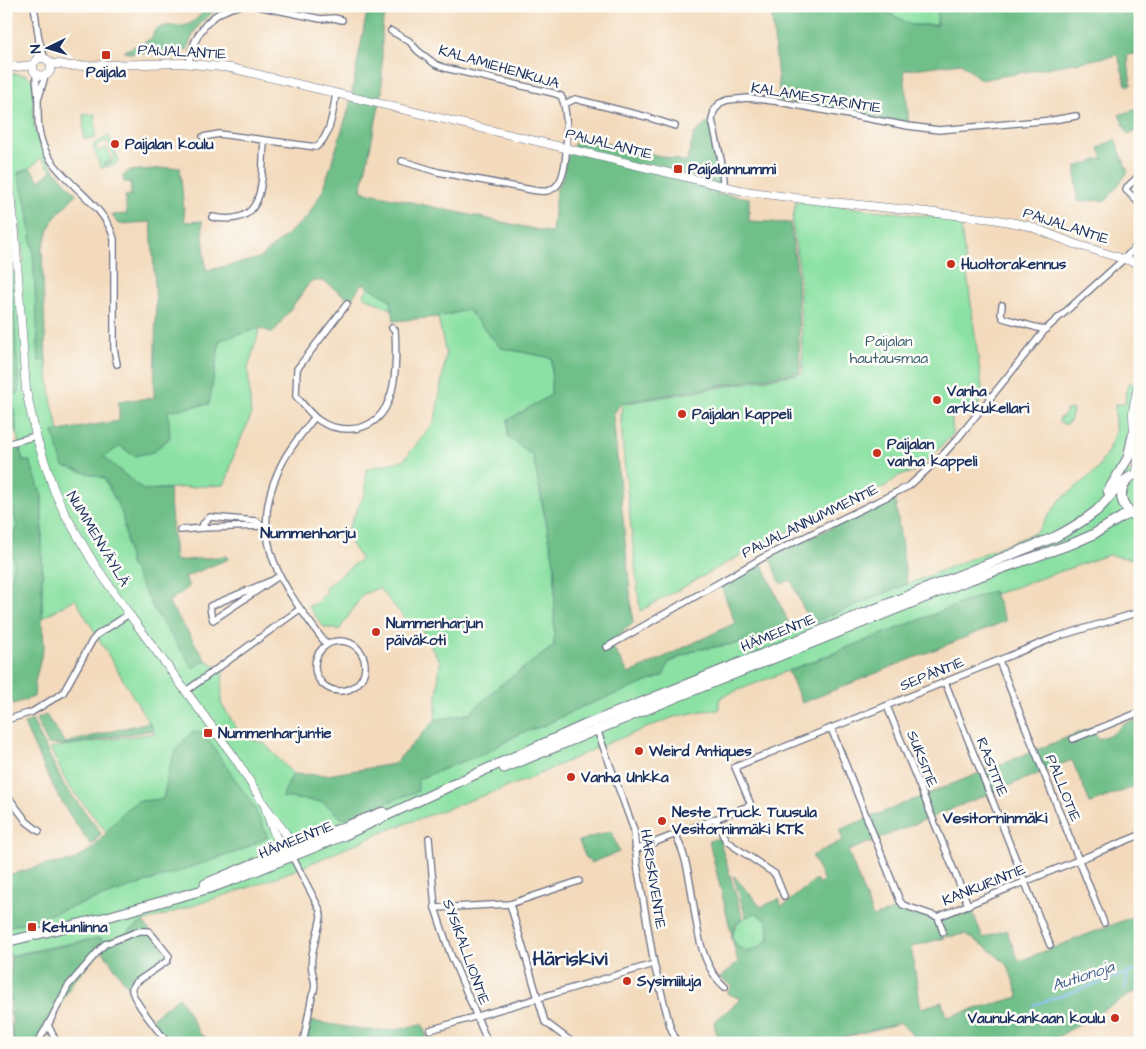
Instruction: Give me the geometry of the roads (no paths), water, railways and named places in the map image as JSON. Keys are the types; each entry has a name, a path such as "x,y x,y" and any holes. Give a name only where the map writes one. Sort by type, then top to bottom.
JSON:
{"main road":[{"path":"1086,517 1112,487 1125,465 1131,450 1133,435"},
{"path":"1134,476 1122,487 1122,500 1126,509 1138,516"},
{"name":"HÄMEENTIE","path":"6,942 107,917 210,888 293,852 345,835 428,796 1045,542 1095,512 1115,490 1134,476"},
{"name":"HÄMEENTIE","path":"596,726 672,699 966,581 1074,543 1092,535 1122,517 1138,516"},
{"name":"HÄMEENTIE","path":"180,896 284,851 293,852"}],"street":[{"path":"34,6 41,68 38,129 45,151 112,230 114,239 114,349 117,364"},
{"path":"189,63 196,38 210,19 224,11 239,6"},
{"path":"256,6 321,19 334,18 342,20"},
{"name":"KALAMIEHENKUJA","path":"391,31 409,41 418,52 436,64 553,93 561,96 565,104 567,136 561,177 558,184 550,190 542,192 438,172 402,161"},
{"name":"PAIJALANTIE","path":"6,68 41,68 60,64 69,66 189,63 252,72 744,191 993,219 1020,224 1075,244 1140,264"},
{"path":"202,137 219,134 316,147 323,142 327,134 336,93"},
{"name":"KALAMESTARINTIE","path":"722,186 724,181 723,168 712,120 714,111 720,103 728,100 748,98 774,101 939,130 1053,120 1076,116"},
{"path":"565,104 575,99 675,126"},
{"path":"212,217 225,220 238,218 248,215 254,207 259,196 264,141"},
{"path":"1140,175 1126,190 1140,204"},
{"name":"NUMMENVÄYLÄ","path":"6,185 12,204 15,234 26,390 36,436 48,476 64,512 93,562 128,614 234,758 265,806 286,834 293,852"},
{"name":"PAIJALANNUMMENTIE","path":"607,647 764,557 909,486 939,459 958,438 1045,330 1124,259 1140,242"},
{"path":"347,304 297,369 296,396 314,418 330,426 346,429 359,428 377,420 389,401 394,378 395,330 392,328"},
{"path":"1002,305 1001,314 1003,318 1045,330"},
{"path":"1134,476 1136,460 1133,435 1134,400 1139,385"},
{"path":"1140,395 1140,401"},
{"path":"314,418 290,450 278,472 271,492 265,526 272,557 279,576 326,644"},
{"path":"6,444 36,436"},
{"path":"202,528 203,524 210,517 256,521 265,526"},
{"path":"180,530 265,526"},
{"path":"273,580 210,606 210,614 213,620 273,580 279,576"},
{"path":"186,691 300,609"},
{"name":"SEPÄNTIE","path":"716,819 751,804 735,767 1056,637 1140,612"},
{"path":"6,720 32,712 63,693 92,641 97,635 128,614"},
{"path":"336,641 346,642 355,646 361,653 365,663 364,675 358,684 350,690 334,691 325,687 318,679 314,670 315,660 326,644 336,641"},
{"name":"PALLOTIE","path":"999,661 1104,923"},
{"name":"RASTITIE","path":"945,682 1050,945"},
{"name":"SUKSITIE","path":"888,706 968,905"},
{"path":"1073,739 1138,712 1140,720"},
{"name":"HÄRISKIVENTIE","path":"596,726 634,830 635,850 654,964 670,1026 677,1043"},
{"name":"KANKURINTIE","path":"831,728 903,905 938,917 1140,835"},
{"path":"6,794 27,822 40,831"},
{"name":"NUMMENVÄYLÄ","path":"265,806 284,851"},
{"path":"635,850 716,819 726,841 775,874 784,896"},
{"path":"676,835 686,861 703,952 717,980 726,986"},
{"name":"SYSIKALLIONTIE","path":"429,838 435,908 450,953 488,1043"},
{"path":"293,852 321,916 312,961 316,986 303,1043"},
{"path":"435,908 510,904 579,881"},
{"path":"510,904 545,1022 573,1043"},
{"path":"938,917 943,932"},
{"path":"37,1043 68,986 101,948 105,944 139,931 149,932 169,956 167,961 132,987 135,999 163,1037"},
{"path":"6,947 6,970"},
{"path":"430,1030 654,964"},
{"path":"6,999 9,1043"},
{"path":"48,1024 57,1043"}],"waterway":[{"name":"Autionoja","path":"1034,1005 1140,969"},
{"path":"1125,990 1128,972"}],"place":[{"name":"Paijala","path":"106,55"},
{"name":"Paijalan koulu","path":"115,144"},
{"name":"Paijalannummi","path":"678,169"},
{"name":"Huoltorakennus","path":"951,264"},
{"name":"Vanha arkkukellari","path":"937,400"},
{"name":"Paijalan kappeli","path":"682,414"},
{"name":"Paijalan vanha kappeli","path":"877,453"},
{"name":"Nummenharjun päiväkoti","path":"376,632"},
{"name":"Nummenharjuntie","path":"208,733"},
{"name":"Weird Antiques","path":"639,751"},
{"name":"Vanha Unkka","path":"571,777"},
{"name":"Neste Truck Tuusula Vesitorninmäki KTK","path":"662,821"},
{"name":"Ketunlinna","path":"32,927"},
{"name":"Sysimiiluja","path":"627,981"},
{"name":"Vaunukankaan koulu","path":"1115,1018"}],"district":[{"name":"Nummenharju","path":"308,533"},
{"name":"Vesitorninmäki","path":"995,818"},
{"name":"Häriskivi","path":"570,959"}],"park label":[{"name":"Paijalan hautausmaa","path":"889,350"}]}
